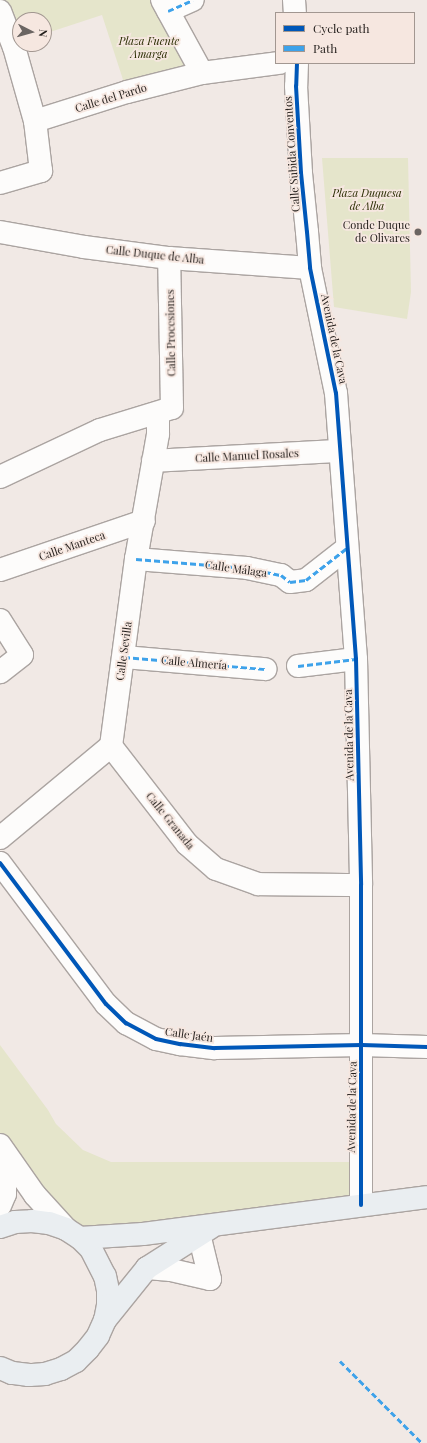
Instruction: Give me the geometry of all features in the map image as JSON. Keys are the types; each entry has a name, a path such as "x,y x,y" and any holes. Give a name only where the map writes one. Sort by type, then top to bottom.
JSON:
{"main road":[{"path":"73,1234 143,1234 222,1222 427,1197"},
{"path":"320,1210 427,1209"},
{"path":"0,1227 15,1222 32,1221 49,1223 73,1234 99,1262 105,1276 108,1290 108,1306 105,1320 98,1336 76,1361 61,1369 45,1374 29,1375 12,1373 0,1368"},
{"path":"105,1320 147,1268 199,1234 222,1222"}],"street":[{"path":"193,0 165,5 202,73"},
{"path":"294,0 295,12"},
{"path":"0,11 14,46 35,121 41,171 0,183"},
{"name":"Calle del Pardo","path":"35,121 127,92 202,73 275,64"},
{"name":"Calle Subida Conventos","path":"297,64 296,86 301,173 310,268"},
{"name":"Calle Duque de Alba","path":"0,232 84,247 169,258 310,268"},
{"name":"Calle Procesiones","path":"165,410 169,258"},
{"name":"Avenida de la Cava","path":"310,268 336,393 356,659 361,885 361,1205"},
{"path":"0,477 100,430 165,410"},
{"name":"Calle Sevilla","path":"111,746 136,559 144,521 158,434 165,410"},
{"name":"Calle Manuel Rosales","path":"153,461 340,451"},
{"name":"Calle Manteca","path":"0,570 144,521"},
{"name":"Calle Málaga","path":"136,559 247,568 281,575 290,582 306,580 347,548"},
{"path":"0,620 22,655 0,672"},
{"name":"Calle Almería","path":"124,657 265,669"},
{"path":"298,666 356,659"},
{"path":"0,838 111,746"},
{"name":"Calle Granada","path":"111,746 187,844 216,869 258,884 361,885"},
{"name":"Calle Jaén","path":"0,863 106,1004 126,1023 156,1039 180,1044 215,1048 362,1045 427,1047"},
{"path":"0,1145 35,1195 73,1234"},
{"path":"0,1154 5,1177 5,1194 0,1206"},
{"path":"147,1268 170,1270 210,1279 199,1234"}],"green space":[{"name":"Plaza Fuente Amarga","path":"0,0 162,0 202,73 127,92 102,15 52,31 52,12 12,12 12,31 0,11"},
{"name":"Plaza Duquesa de Alba","path":"322,158 408,158 411,292 407,319 334,307"},
{"path":"0,1045 48,1110 56,1124 83,1150 111,1162 360,1162 361,1205 80,1238 0,1145"}],"marked path":[{"path":"168,11 193,0"},
{"path":"136,559 247,568 281,575 290,582 306,580 347,548"},
{"path":"124,657 265,669"},
{"path":"298,666 356,659"},
{"path":"340,1361 422,1443"}],"cycle path":[{"path":"297,64 296,86 301,173 310,268 336,393 356,659 361,885 361,1205"},
{"path":"0,863 106,1004 126,1023 156,1039 180,1044 215,1048 362,1045 427,1047"}],"place":[{"name":"Conde Duque de Olivares","path":"418,232"}]}
